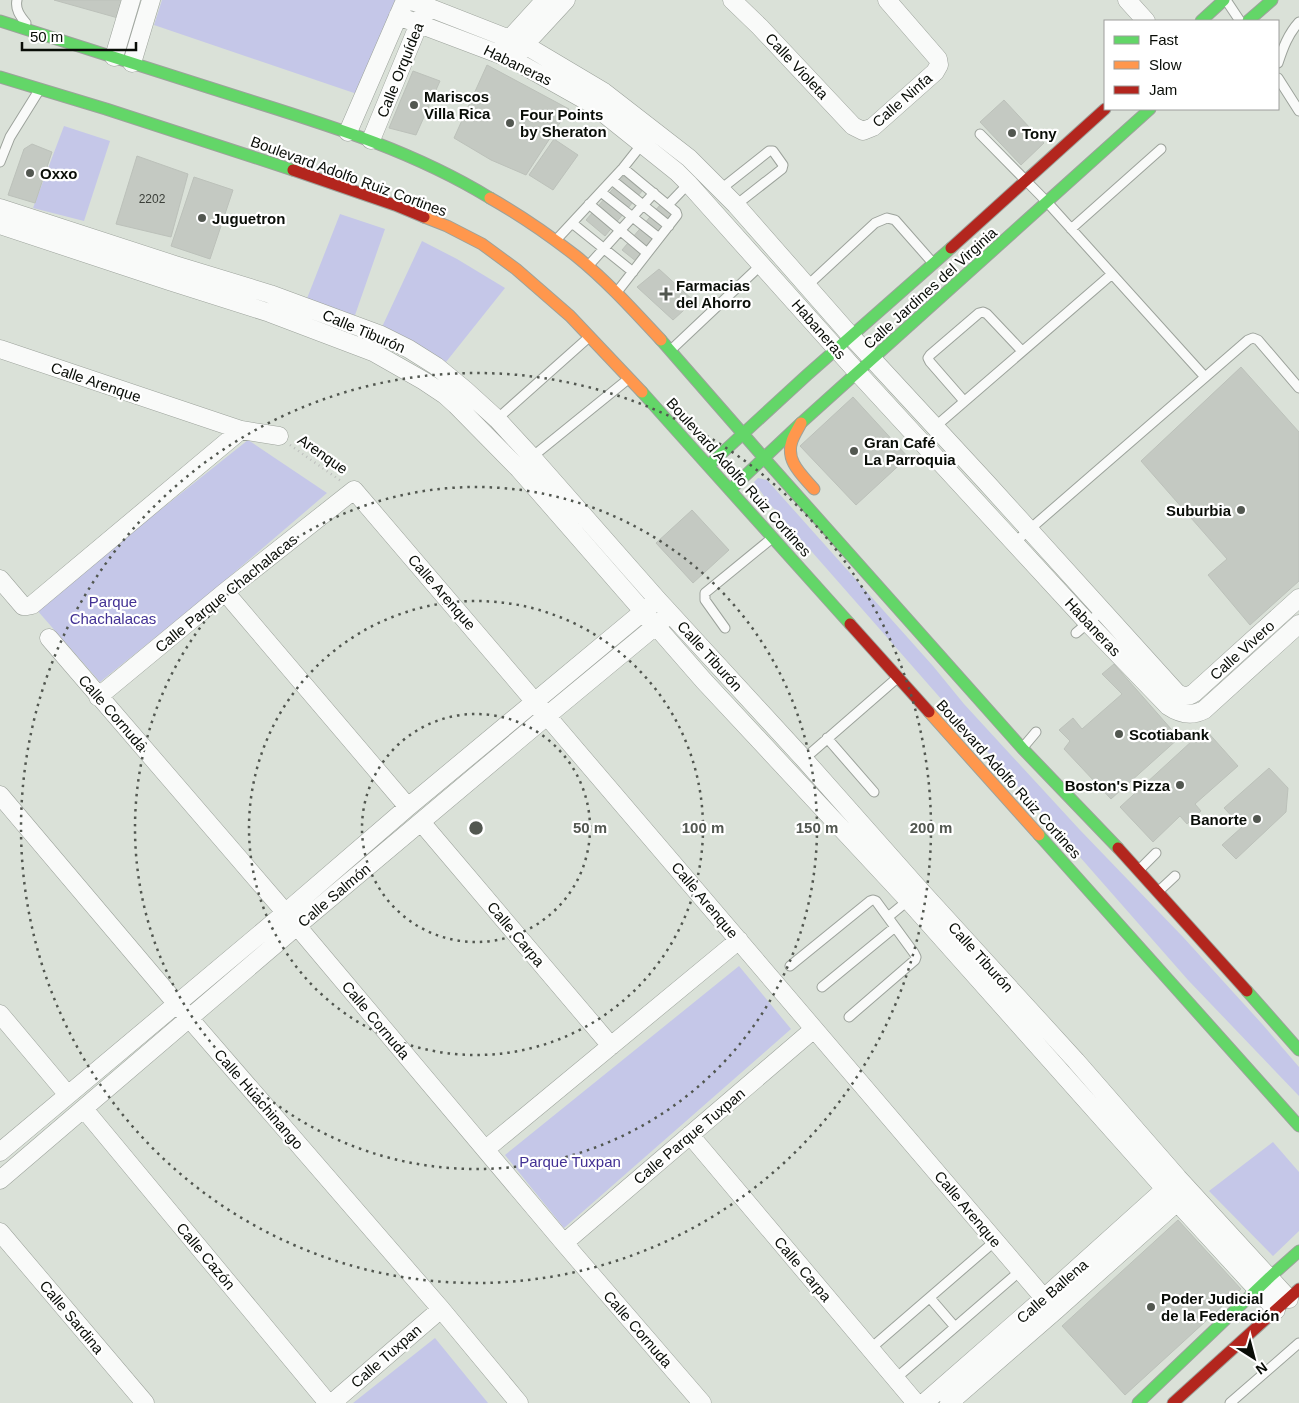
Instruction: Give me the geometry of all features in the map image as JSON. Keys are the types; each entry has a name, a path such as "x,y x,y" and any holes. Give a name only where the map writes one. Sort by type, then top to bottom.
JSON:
{"main road":[{"path":"1202,20 1225,0"},
{"path":"1249,20 1272,0"},
{"name":"Boulevard Adolfo Ruiz Cortines","path":"0,21 371,140 461,180 533,225 577,257 616,293 672,350 764,458 1022,748 1159,891 1298,1045"},
{"name":"Boulevard Adolfo Ruiz Cortines","path":"0,77 327,181 395,205 447,226 482,244 516,269 570,316 630,378 1299,1126"},
{"path":"16,94 36,89"},
{"name":"Calle Jardines del Virginia","path":"709,465 1104,110"},
{"name":"Calle Jardines del Virginia","path":"731,489 801,423 1149,110"},
{"path":"801,423 790,445 791,458 795,467 822,498"},
{"path":"858,546 898,608"},
{"path":"1174,1393 1257,1290 1299,1251"},
{"path":"1138,1403 1174,1393 1288,1299"}],"street":[{"path":"114,57 131,0"},
{"path":"132,63 152,0"},
{"name":"Habaneras","path":"410,0 428,3 517,42 604,92 689,158 736,205 851,336 936,426 1172,689 1182,696"},
{"path":"517,42 545,0"},
{"path":"504,56 517,42 566,0"},
{"name":"Calle Violeta","path":"732,0 767,34 853,126 863,130"},
{"name":"Calle Ninfa","path":"863,130 873,127 935,72 939,65 938,58 887,0"},
{"path":"1127,0 1145,20"},
{"name":"Calle Orquídea","path":"371,140 428,3"},
{"name":"Habaneras","path":"401,8 419,24 504,56 592,104 688,183 858,373 1015,542 1082,628 1168,706 1177,712 1187,714"},
{"name":"Calle Orquídea","path":"348,132 401,8"},
{"name":"Calle Tiburón","path":"0,208 270,294 381,336 409,349 436,366 464,388 497,419 532,457 657,599 804,759 914,895"},
{"name":"Calle Tiburón","path":"0,225 270,312 373,352 445,395 519,469 704,681 914,895 1070,1067 1178,1190 1257,1290 1288,1299"},
{"name":"Calle Arenque","path":"0,349 241,430 279,436"},
{"path":"0,579 23,606 32,605 241,430"},
{"path":"971,495 986,482"},
{"name":"Calle Arenque","path":"354,490 1050,1304"},
{"name":"Calle Parque Chachalacas","path":"98,697 225,592 354,490"},
{"path":"225,592 408,807"},
{"name":"Calle Salmón","path":"0,1152 657,599"},
{"name":"Calle Vivero","path":"1182,696 1194,693 1296,608"},
{"name":"Calle Salmón","path":"0,1180 297,926 671,614"},
{"name":"Calle Vivero","path":"1187,714 1198,713 1204,710 1299,624"},
{"name":"Calle Cornuda","path":"50,638 98,697 297,926 702,1403"},
{"name":"Calle Huachinango","path":"0,795 176,1003 441,1309 517,1402"},
{"name":"Calle Carpa","path":"421,822 612,1046"},
{"path":"486,1149 739,940"},
{"path":"0,1014 68,1095"},
{"name":"Calle Parque Tuxpan","path":"564,1242 814,1029"},
{"name":"Calle Cazón","path":"84,1109 328,1403"},
{"name":"Calle Carpa","path":"690,1135 916,1403"},
{"name":"Calle Tiburón","path":"1178,1190 1270,1277 1288,1299"},
{"name":"Calle Ballena","path":"949,1403 1050,1304 1178,1190"},
{"name":"Calle Sardina","path":"0,1232 144,1403"},
{"name":"Calle Ballena","path":"924,1403 1050,1304"},
{"name":"Calle Tuxpan","path":"332,1403 441,1309"}],"lane":[{"path":"17,0 16,6 22,18 34,32"},
{"path":"1225,0 1239,20"},
{"path":"1279,60 1287,39 1299,22"},
{"path":"1279,80 1299,111"},
{"path":"0,162 10,137 36,89"},
{"path":"980,134 1047,202 1205,377"},
{"path":"555,241 623,168 642,144"},
{"path":"1071,228 1161,149"},
{"path":"721,189 769,151 773,151 783,165 782,170 736,205"},
{"path":"616,293 677,214 623,168"},
{"path":"668,205 700,169"},
{"path":"612,180 669,226"},
{"path":"600,192 659,238"},
{"path":"587,267 654,193"},
{"path":"589,204 647,253"},
{"path":"807,286 874,223 886,218 895,220 933,263"},
{"path":"572,222 633,272"},
{"path":"672,350 762,264"},
{"path":"936,426 1112,274"},
{"path":"964,401 928,358 930,355 979,313 983,312 1022,351"},
{"path":"497,419 590,337"},
{"path":"1015,542 1248,340 1253,338 1258,340 1299,388"},
{"path":"532,457 630,378"},
{"path":"725,628 705,600 706,592 774,537"},
{"path":"1082,628 1103,610"},
{"path":"804,759 898,678"},
{"path":"1022,748 1036,732"},
{"path":"827,738 874,792"},
{"path":"1139,870 1156,853"},
{"path":"1159,891 1175,876"},
{"path":"888,917 914,895"},
{"path":"790,966 870,901 876,901 916,957 915,960 849,1017"},
{"path":"822,987 895,927"},
{"path":"870,1349 996,1241"},
{"path":"895,1379 1020,1271"},
{"path":"930,1298 956,1326"},
{"path":"1230,1403 1299,1343"}],"path":[{"name":"Arenque","path":"279,436 354,490"}],"green space":[{"path":"162,0 396,0 357,94 154,25"},
{"path":"64,126 110,141 84,221 33,208"},
{"path":"340,214 385,229 354,318 306,301"},
{"path":"422,241 457,259 505,288 446,362 382,327"},
{"name":"Parque Chachalacas","path":"248,440 327,493 208,595 100,682 36,609"},
{"path":"758,478 767,480 933,666 964,704 1263,1025 1299,1067 1299,1096 1188,980 769,503 754,482"},
{"name":"Parque Tuxpan","path":"739,966 791,1029 564,1228 505,1155"},
{"path":"1273,1142 1299,1172 1299,1231 1273,1256 1209,1191"},
{"path":"435,1338 488,1403 353,1403"}],"building":[{"path":"54,0 123,0 118,18"},
{"name":"Four Points by Sheraton","path":"487,65 569,109 526,175 491,160 454,138"},
{"name":"Mariscos Villa Rica","path":"413,71 440,81 416,135 389,128"},
{"name":"Tony","path":"1004,100 1044,143 1021,165 980,122"},
{"path":"554,139 578,155 553,190 529,175"},
{"name":"Oxxo","path":"32,144 52,152 35,203 8,195 24,149"},
{"path":"137,156 188,174 171,237 116,224"},
{"path":"624,176 642,191 605,236 586,220"},
{"name":"Juguetron","path":"194,177 233,190 210,259 171,246"},
{"path":"660,205 674,217 637,262 622,250"},
{"name":"Farmacias del Ahorro","path":"659,269 694,301 673,320 637,287"},
{"name":"Suburbia","path":"1241,367 1299,432 1299,581 1250,625 1208,575 1227,559 1141,461"},
{"name":"Gran Café La Parroquia","path":"853,397 908,457 856,505 800,446"},
{"path":"692,510 729,550 693,583 656,543"},
{"name":"Scotiabank","path":"1114,664 1179,738 1111,799 1064,749 1070,741 1059,730 1073,718 1082,729 1122,694 1102,674"},
{"name":"Boston's Pizza","path":"1205,729 1238,766 1195,804 1201,811 1187,824 1180,816 1153,842 1120,807"},
{"name":"Banorte","path":"1269,768 1288,788 1286,812 1236,859 1222,845 1242,827 1224,808"},
{"name":"Poder Judicial de la Federación","path":"1178,1220 1241,1289 1125,1395 1062,1326"}],"traffic: fast":[{"path":"1202,20 1224,0"},
{"path":"1249,20 1272,0"},
{"path":"0,21 277,109 371,141 431,166 490,198"},
{"path":"0,77 106,109 293,170"},
{"path":"731,489 801,423 1149,110"},
{"path":"709,465 807,375 951,248"},
{"path":"661,340 1022,748 1118,848"},
{"path":"642,392 850,624"},
{"path":"1039,835 1299,1126"},
{"path":"1247,991 1299,1050"},
{"path":"1138,1403 1299,1251"}],"traffic: slow":[{"path":"490,198 512,211 576,256 609,286 661,340"},
{"path":"424,217 447,226 482,244 516,269 570,316 642,392"},
{"path":"801,423 792,441 791,455 800,473 814,489"},
{"path":"929,712 1039,835"}],"traffic: jam":[{"path":"951,248 1104,110"},
{"path":"293,170 395,205 424,217"},
{"path":"850,624 929,712"},
{"path":"1118,848 1247,991"},
{"path":"1173,1403 1299,1289"}],"place":[{"name":"Mariscos Villa Rica","path":"414,105"},
{"name":"Four Points by Sheraton","path":"510,123"},
{"name":"Tony","path":"1012,133"},
{"name":"Oxxo","path":"30,173"},
{"name":"Juguetron","path":"202,218"},
{"name":"Farmacias del Ahorro","path":"666,294"},
{"name":"Gran Café La Parroquia","path":"854,451"},
{"name":"Suburbia","path":"1241,510"},
{"name":"Scotiabank","path":"1119,734"},
{"name":"Boston's Pizza","path":"1180,785"},
{"name":"Banorte","path":"1257,819"},
{"name":"Poder Judicial de la Federación","path":"1151,1307"}]}
